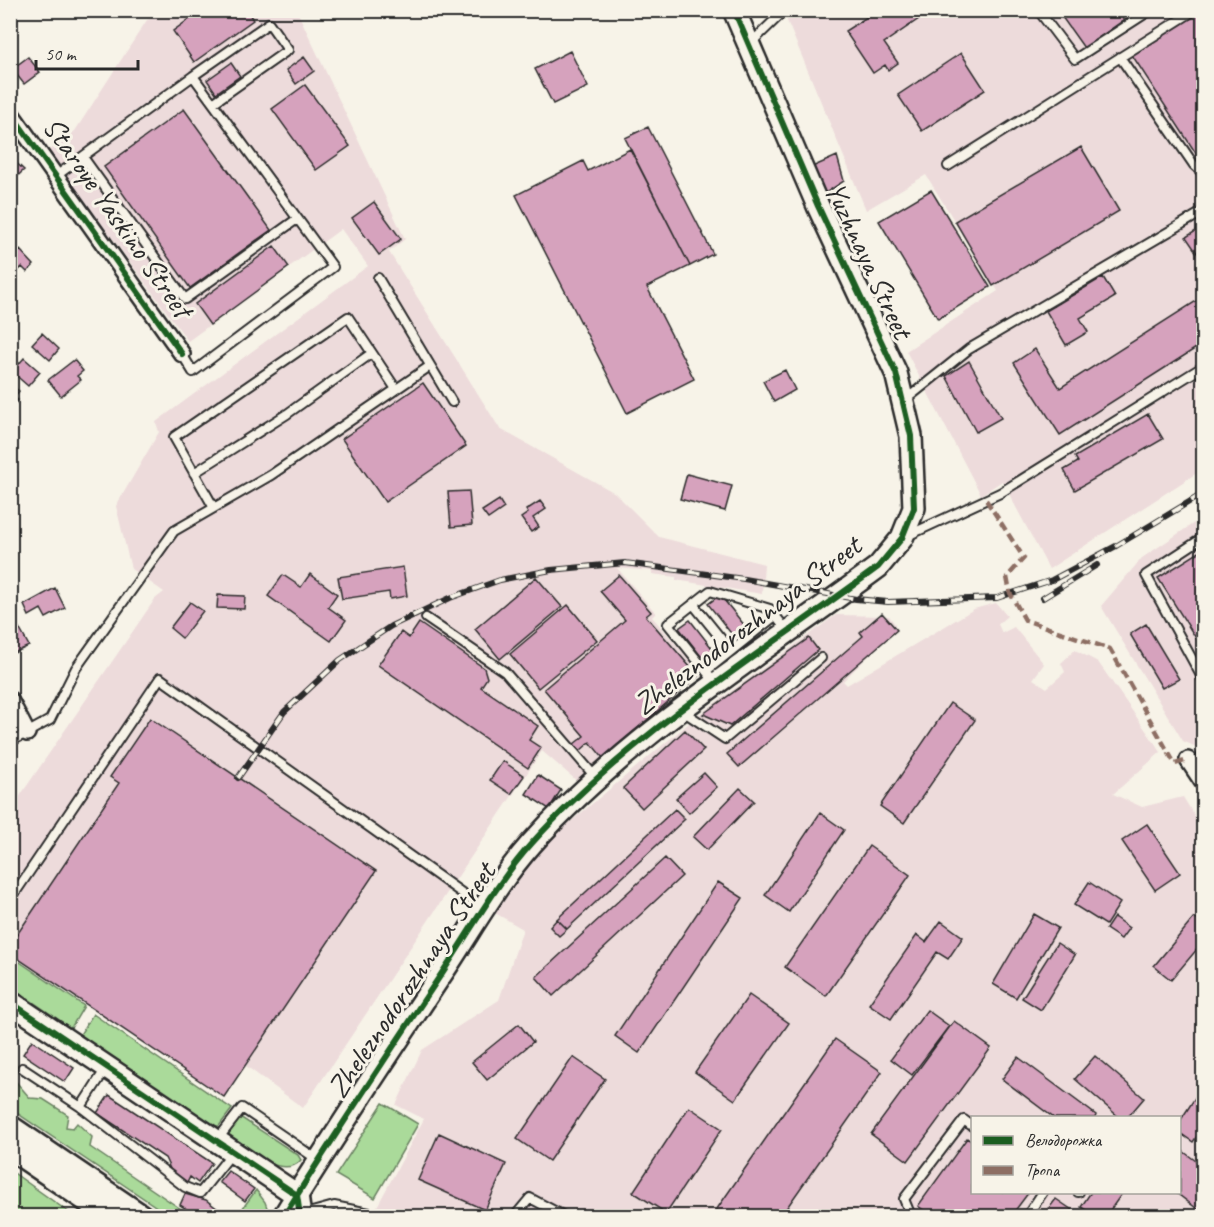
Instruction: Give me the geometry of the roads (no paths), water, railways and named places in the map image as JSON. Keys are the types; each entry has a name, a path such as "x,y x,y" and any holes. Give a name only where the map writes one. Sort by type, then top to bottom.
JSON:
{"main road":[{"path":"10,1126 141,1216"},
{"path":"10,1148 110,1216"}],"street":[{"name":"Yuzhnaya Street","path":"734,10 818,206 896,373 911,436 914,508 902,538"},
{"name":"Staroye Yaskino Street","path":"10,112 182,354"},
{"name":"Zheleznodorozhnaya Street","path":"295,1211 318,1160 485,909 531,844 598,780 682,711 711,678 789,633 878,567 902,538"},
{"path":"10,700 27,733"},
{"path":"10,1002 226,1145 295,1211"}],"lane":[{"path":"748,46 785,10"},
{"path":"1038,10 1074,59 1151,10"},
{"path":"948,166 1195,10"},
{"path":"56,176 269,23 288,50 213,103"},
{"path":"1120,57 1194,165 1203,174"},
{"path":"182,354 194,372 333,267 193,76"},
{"path":"83,157 185,300 297,219"},
{"path":"903,402 969,350 1203,211"},
{"path":"378,278 453,402"},
{"path":"214,508 174,437 348,317 396,389"},
{"path":"194,473 287,414 372,353"},
{"path":"10,742 50,720 76,668 174,531 270,475 430,366"},
{"path":"902,538 1000,493 1203,366"},
{"path":"1203,537 1146,575 1203,681"},
{"path":"775,616 731,651 711,678 668,624 710,591 770,609 789,633"},
{"path":"693,604 731,651"},
{"path":"426,618 505,672 598,780"},
{"path":"682,711 725,739 821,658"},
{"path":"17,890 160,678 485,909"},
{"path":"1199,776 1203,750"},
{"path":"81,1107 108,1066"},
{"path":"22,1068 81,1107 185,1187 200,1193 226,1145 242,1108 318,1160"},
{"path":"911,1216 904,1199 964,1120 971,1124"},
{"path":"1027,1216 1041,1194"},
{"path":"514,1216 530,1198 564,1216"},
{"path":"295,1211 334,1206 384,1216"}],"railway":[{"path":"238,778 284,712 340,660 391,626 450,598 500,580 551,570 625,563 744,579 856,599 888,602 997,598 1052,580 1116,546 1204,493"},
{"path":"1043,598 1097,565"}]}
